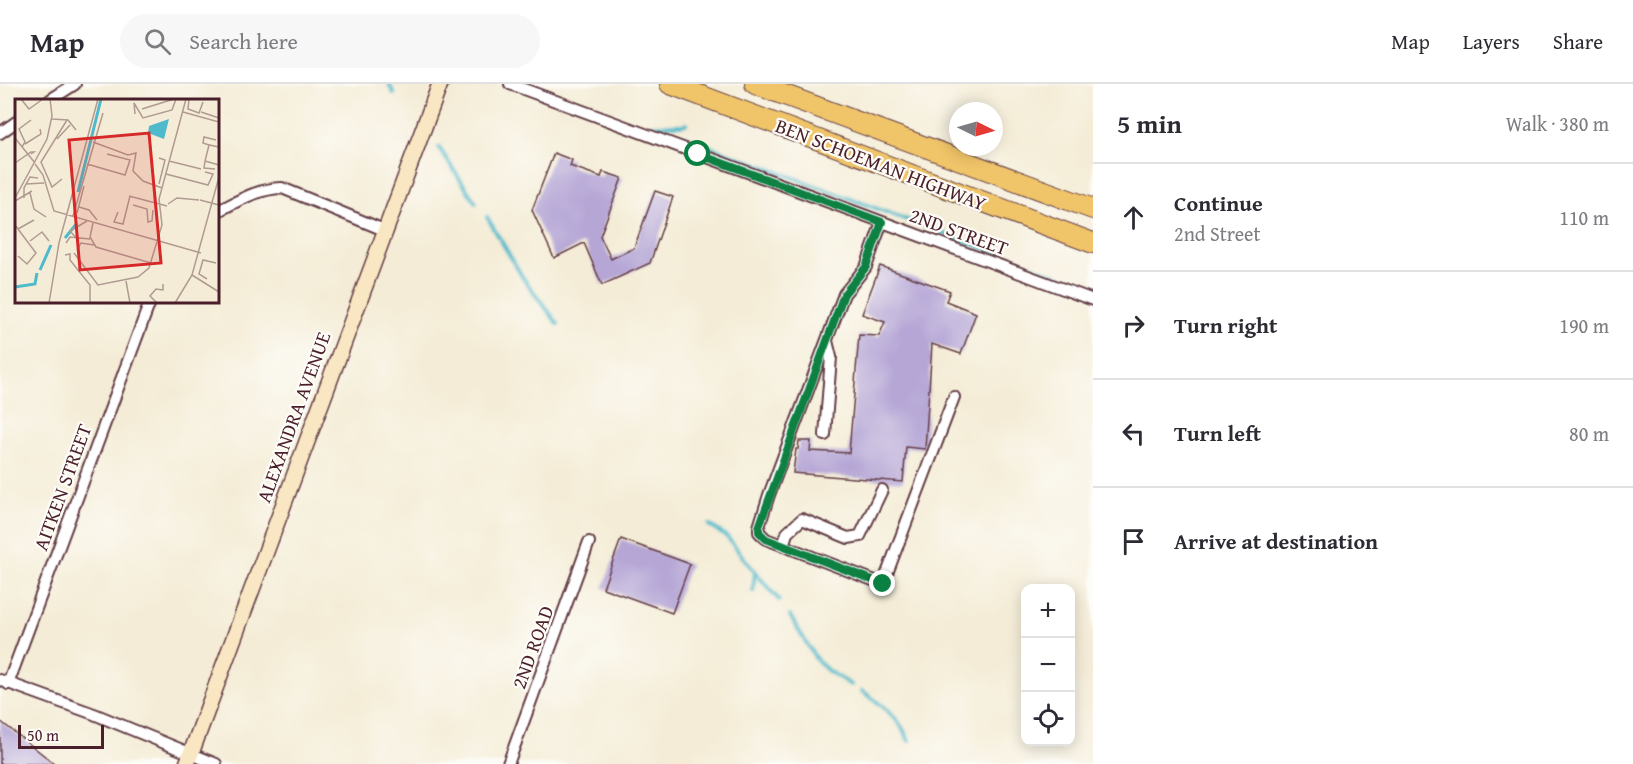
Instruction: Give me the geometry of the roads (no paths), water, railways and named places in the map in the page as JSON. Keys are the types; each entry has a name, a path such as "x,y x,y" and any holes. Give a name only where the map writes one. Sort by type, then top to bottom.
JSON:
{"highway":[{"name":"BEN SCHOEMAN HIGHWAY","path":"670,84 1093,243"},
{"name":"BEN SCHOEMAN HIGHWAY","path":"755,84 1093,209"}],"main road":[{"name":"ALEXANDRA AVENUE","path":"189,759 440,84"}],"street":[{"path":"52,99 75,84"},
{"name":"2ND STREET","path":"510,84 1093,300"},
{"path":"0,133 15,123"},
{"path":"219,210 246,195 267,189 282,188 384,230"},
{"path":"882,222 866,267 844,294 759,532 766,539 883,584 954,397"},
{"name":"AITKEN STREET","path":"4,682 150,303"},
{"path":"825,435 831,357 827,340"},
{"path":"783,546 788,533 802,519 848,538 860,536 882,490"},
{"name":"2ND ROAD","path":"508,764 589,542"},
{"path":"4,682 94,714 189,759 216,764"}],"waterway":[{"path":"389,84 394,94"},
{"path":"656,125 687,123"},
{"path":"652,125 1093,289"},
{"path":"439,148 476,203"},
{"path":"487,217 523,278 558,324"},
{"path":"709,525 727,537 755,572 753,591"},
{"path":"755,572 779,600"},
{"path":"790,616 816,659 827,670 851,685"},
{"path":"862,691 895,718 909,741"}]}
